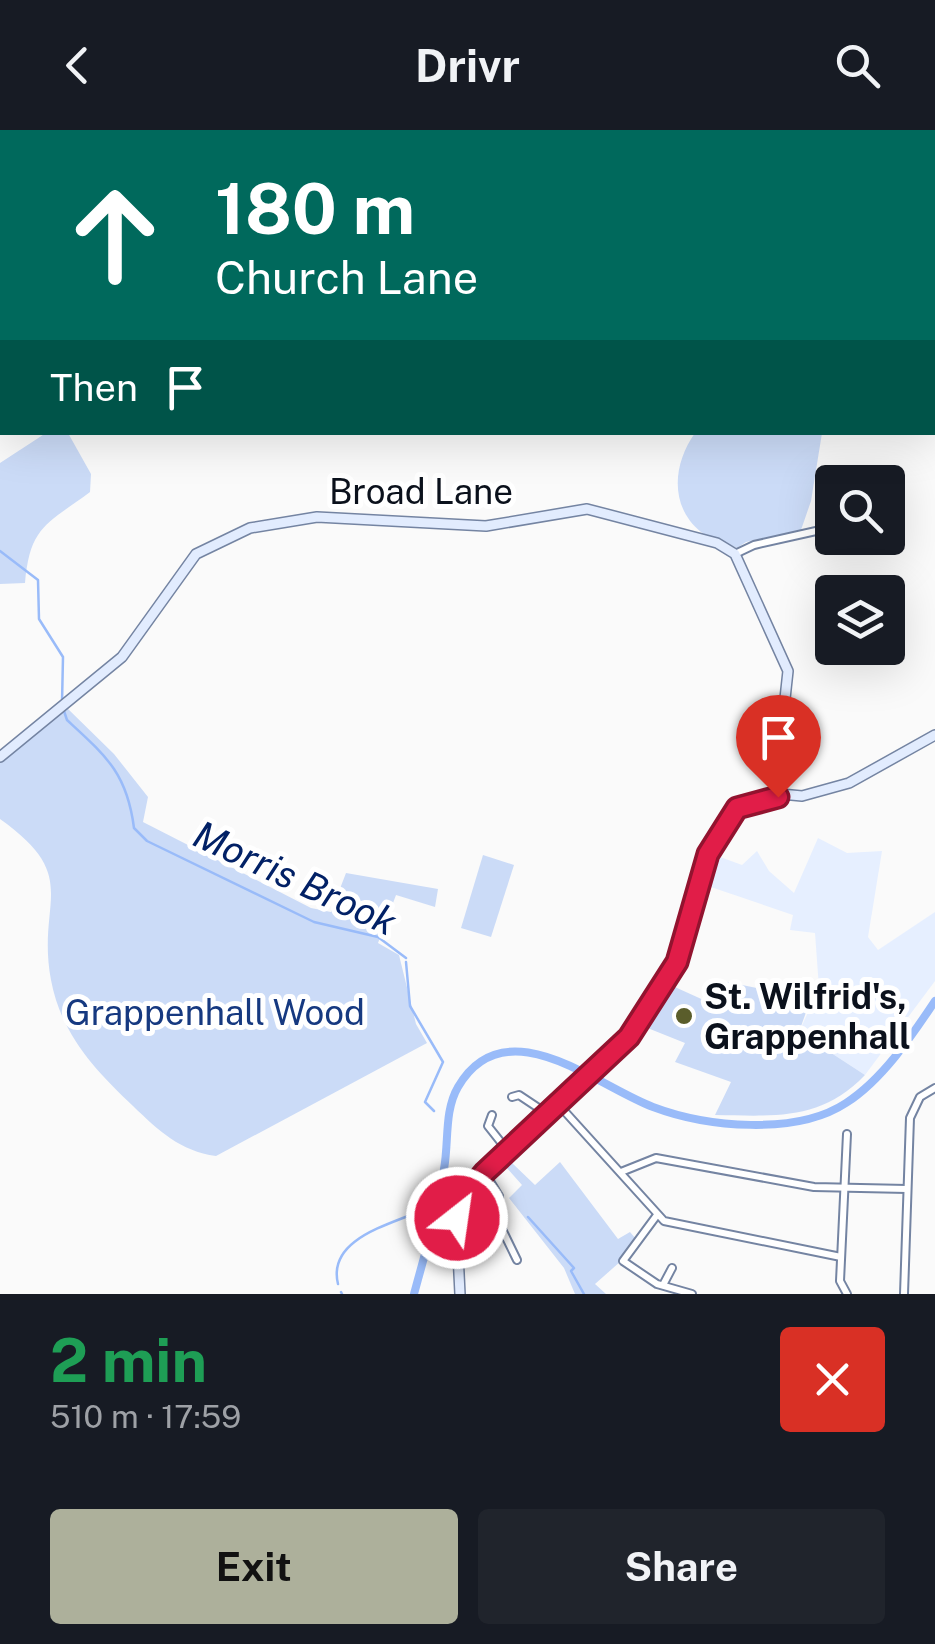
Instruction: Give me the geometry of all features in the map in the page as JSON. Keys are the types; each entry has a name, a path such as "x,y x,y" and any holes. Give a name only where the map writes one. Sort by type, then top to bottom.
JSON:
{"street":[{"name":"Broad Lane","path":"0,757 122,657 196,554 229,535 270,523 349,517 486,526 587,508 717,543 735,554"},
{"path":"781,794 776,781 788,671 735,554 754,544 815,531"},
{"path":"460,1294 457,1218 462,1200 507,1150 629,1037 677,962 708,854 737,808 781,794 802,796 850,783 935,735"},
{"path":"904,1294 910,1118 920,1097 935,1088"},
{"path":"512,1097 520,1095 546,1113"},
{"path":"557,1103 664,1221 840,1257"},
{"path":"492,1115 488,1126 507,1150"},
{"path":"847,1134 840,1257 840,1280 847,1294"},
{"path":"621,1172 656,1158 814,1187 907,1189"},
{"path":"485,1172 499,1196 498,1221 517,1260"},
{"path":"657,1215 623,1261 664,1286 692,1294"},
{"path":"664,1286 672,1268"}],"shaded area":[{"path":"818,838 847,853 882,851 868,937 878,950 935,912 935,981 865,1075 799,1032 819,988 815,933 790,930 793,915 702,884 712,854 742,865 757,851 769,871 794,893"}],"green space":[{"path":"43,435 69,435 91,474 90,492 52,520 36,538 25,583 0,584 0,463"},
{"path":"694,435 822,435 811,501 801,530 746,542 737,548 701,532 683,510 678,484 682,458"},
{"name":"Grappenhall Wood","path":"66,707 114,754 148,797 143,822 311,908 331,912 346,873 438,889 435,907 396,895 378,943 399,955 416,1024 427,1043 216,1156 181,1145 143,1115 93,1065 71,1034 51,980 49,875 41,858 0,819 0,762"},
{"path":"483,855 514,865 491,937 461,928"},
{"path":"713,979 791,995 796,992 810,1001 799,1032 865,1075 831,1101 796,1113 715,1115 731,1082 675,1062 685,1043 640,1025 666,983 708,1002"},
{"path":"511,1162 535,1185 560,1162 618,1239 630,1232 636,1239 621,1261 595,1284 606,1294 575,1294 564,1268 509,1198 522,1185 506,1167"}],"waterway":[{"name":"Morris Brook","path":"0,551 38,580 39,619 63,657 62,703"},
{"name":"Morris Brook","path":"64,711 67,720 93,744 120,779 134,828 147,841 314,922 378,937 406,958"},
{"name":"Morris Brook","path":"406,962 410,1006 443,1062 425,1102 434,1111"},
{"path":"414,1294 441,1185 451,1106 458,1087 478,1064 500,1053 526,1052 579,1070 630,1097 674,1114 724,1123 777,1124 826,1113 859,1093 895,1057 935,1001"},
{"path":"338,1284 337,1269 351,1245 378,1228 420,1211"},
{"path":"528,1217 574,1268 571,1271 584,1294"}],"place":[{"name":"St. Wilfrid's, Grappenhall","path":"684,1016"}],"route":[{"path":"457,1218 462,1200 485,1172 629,1037 682,951 708,854 737,808 746,802 778,797"}]}
